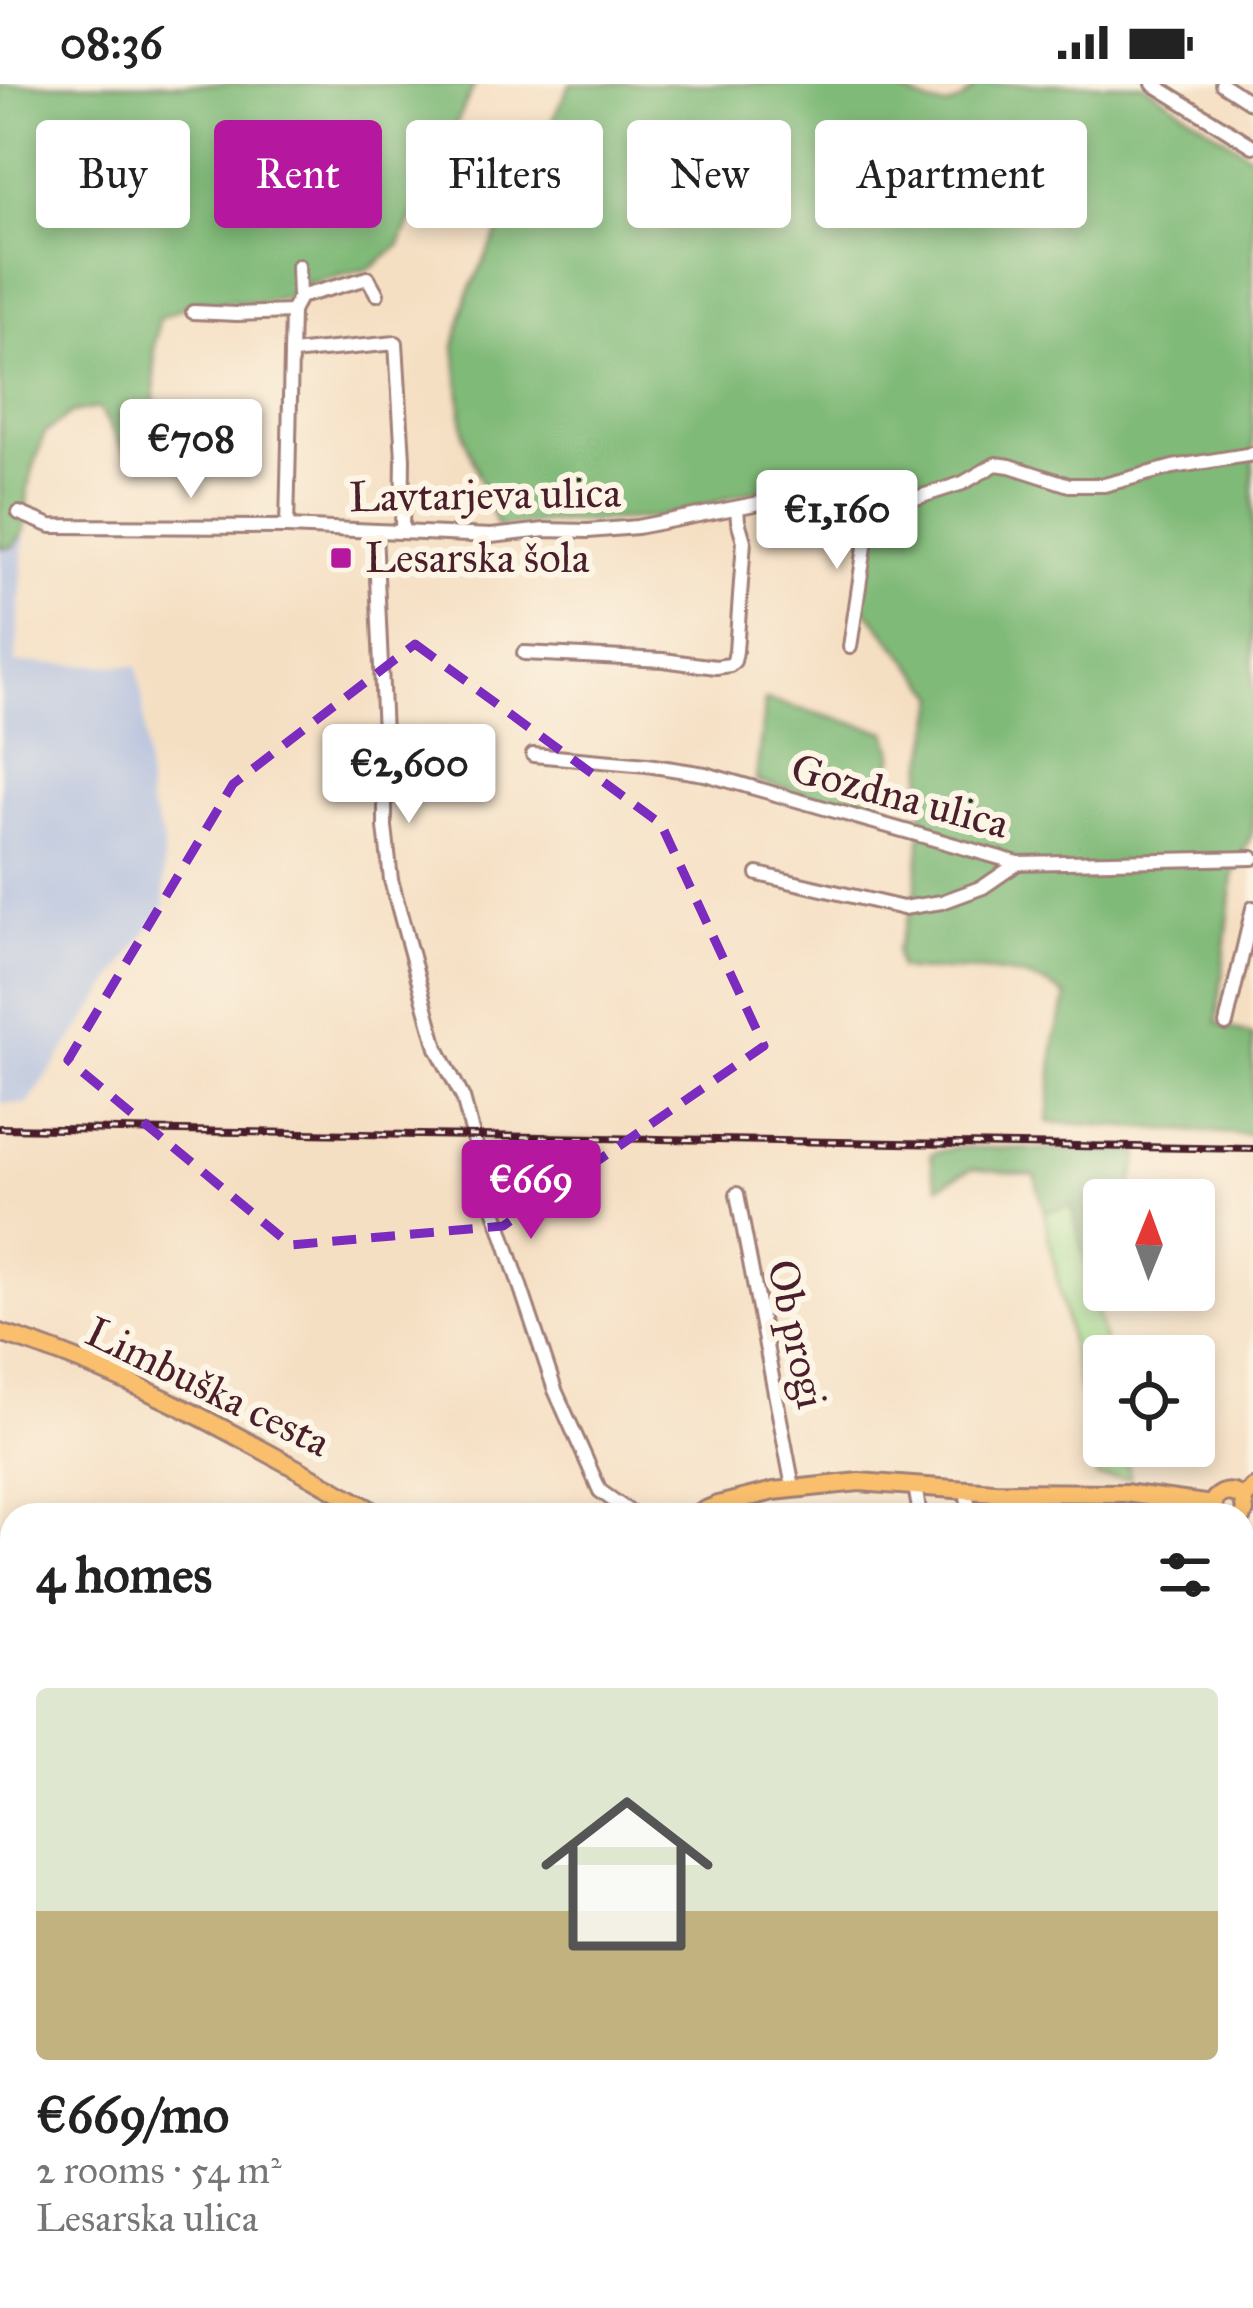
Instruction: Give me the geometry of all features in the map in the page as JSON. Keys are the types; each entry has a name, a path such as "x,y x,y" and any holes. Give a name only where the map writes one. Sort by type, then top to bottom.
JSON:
{"main road":[{"name":"Limbuška cesta","path":"0,1334 55,1352 185,1408 358,1503"},
{"path":"727,1503 793,1487 859,1482 966,1490 1112,1492 1174,1503"},
{"path":"1214,1503 1223,1492 1234,1493 1242,1503"}],"street":[{"path":"1153,84 1253,146"},
{"path":"1222,84 1253,104"},
{"path":"287,526 292,312 299,297 298,266"},
{"path":"299,297 368,278 377,294"},
{"path":"193,312 292,312"},
{"path":"291,353 396,343 402,532"},
{"name":"Lavtarjeva ulica","path":"19,512 51,526 287,526 491,536 637,527 777,501 821,507 900,503 963,483 996,464 1069,485 1104,485 1253,454"},
{"path":"850,646 871,506"},
{"path":"524,652 730,665 736,651 744,542 737,508"},
{"path":"375,532 391,880 437,1048 463,1098 487,1187 555,1390 599,1491 616,1503"},
{"name":"Gozdna ulica","path":"533,754 705,774 1018,863 1253,858"},
{"path":"758,874 903,908 942,902 983,887 1018,863"},
{"path":"1226,1024 1253,908"},
{"name":"Ob progi","path":"736,1194 793,1487"},
{"path":"915,1486 918,1503"},
{"path":"966,1490 968,1503"}],"highlighted area":[{"path":"415,644 661,824 764,1046 503,1226 291,1245 68,1060 233,784"}],"shaded area":[{"path":"25,530 16,663 137,666 149,803 163,840 165,905 28,1104 0,1103 0,548 13,547"}],"green space":[{"path":"0,84 475,84 458,120 406,120 407,228 399,246 371,268 297,286 289,297 263,303 195,302 159,319 149,451 130,457 97,408 71,413 44,434 28,486 25,530 13,547 0,548"},
{"path":"570,84 873,84 940,106 952,105 978,84 1144,84 1253,157 1253,831 1233,876 1217,1023 1253,1036 1253,1135 1048,1122 1055,1038 1067,997 1015,975 899,968 896,951 915,899 922,779 938,696 860,602 873,498 825,488 777,487 655,517 497,527 464,435 455,346 467,296 500,228 603,228 603,120 553,120"},
{"path":"765,700 887,732 894,755 875,810 756,781"},
{"path":"957,1147 1140,1152 1133,1179 1083,1179 1083,1251 1072,1205 1044,1212 1035,1175 972,1168 939,1186 931,1154"},
{"path":"1072,1205 1083,1252 1083,1311 1097,1311 1102,1335 1083,1335 1083,1407 1044,1212"},
{"path":"1095,1467 1128,1467 1130,1478 1097,1477"}],"railway":[{"path":"0,1128 1253,1149"}],"place":[{"name":"Lesarska šola","path":"341,558"}]}
